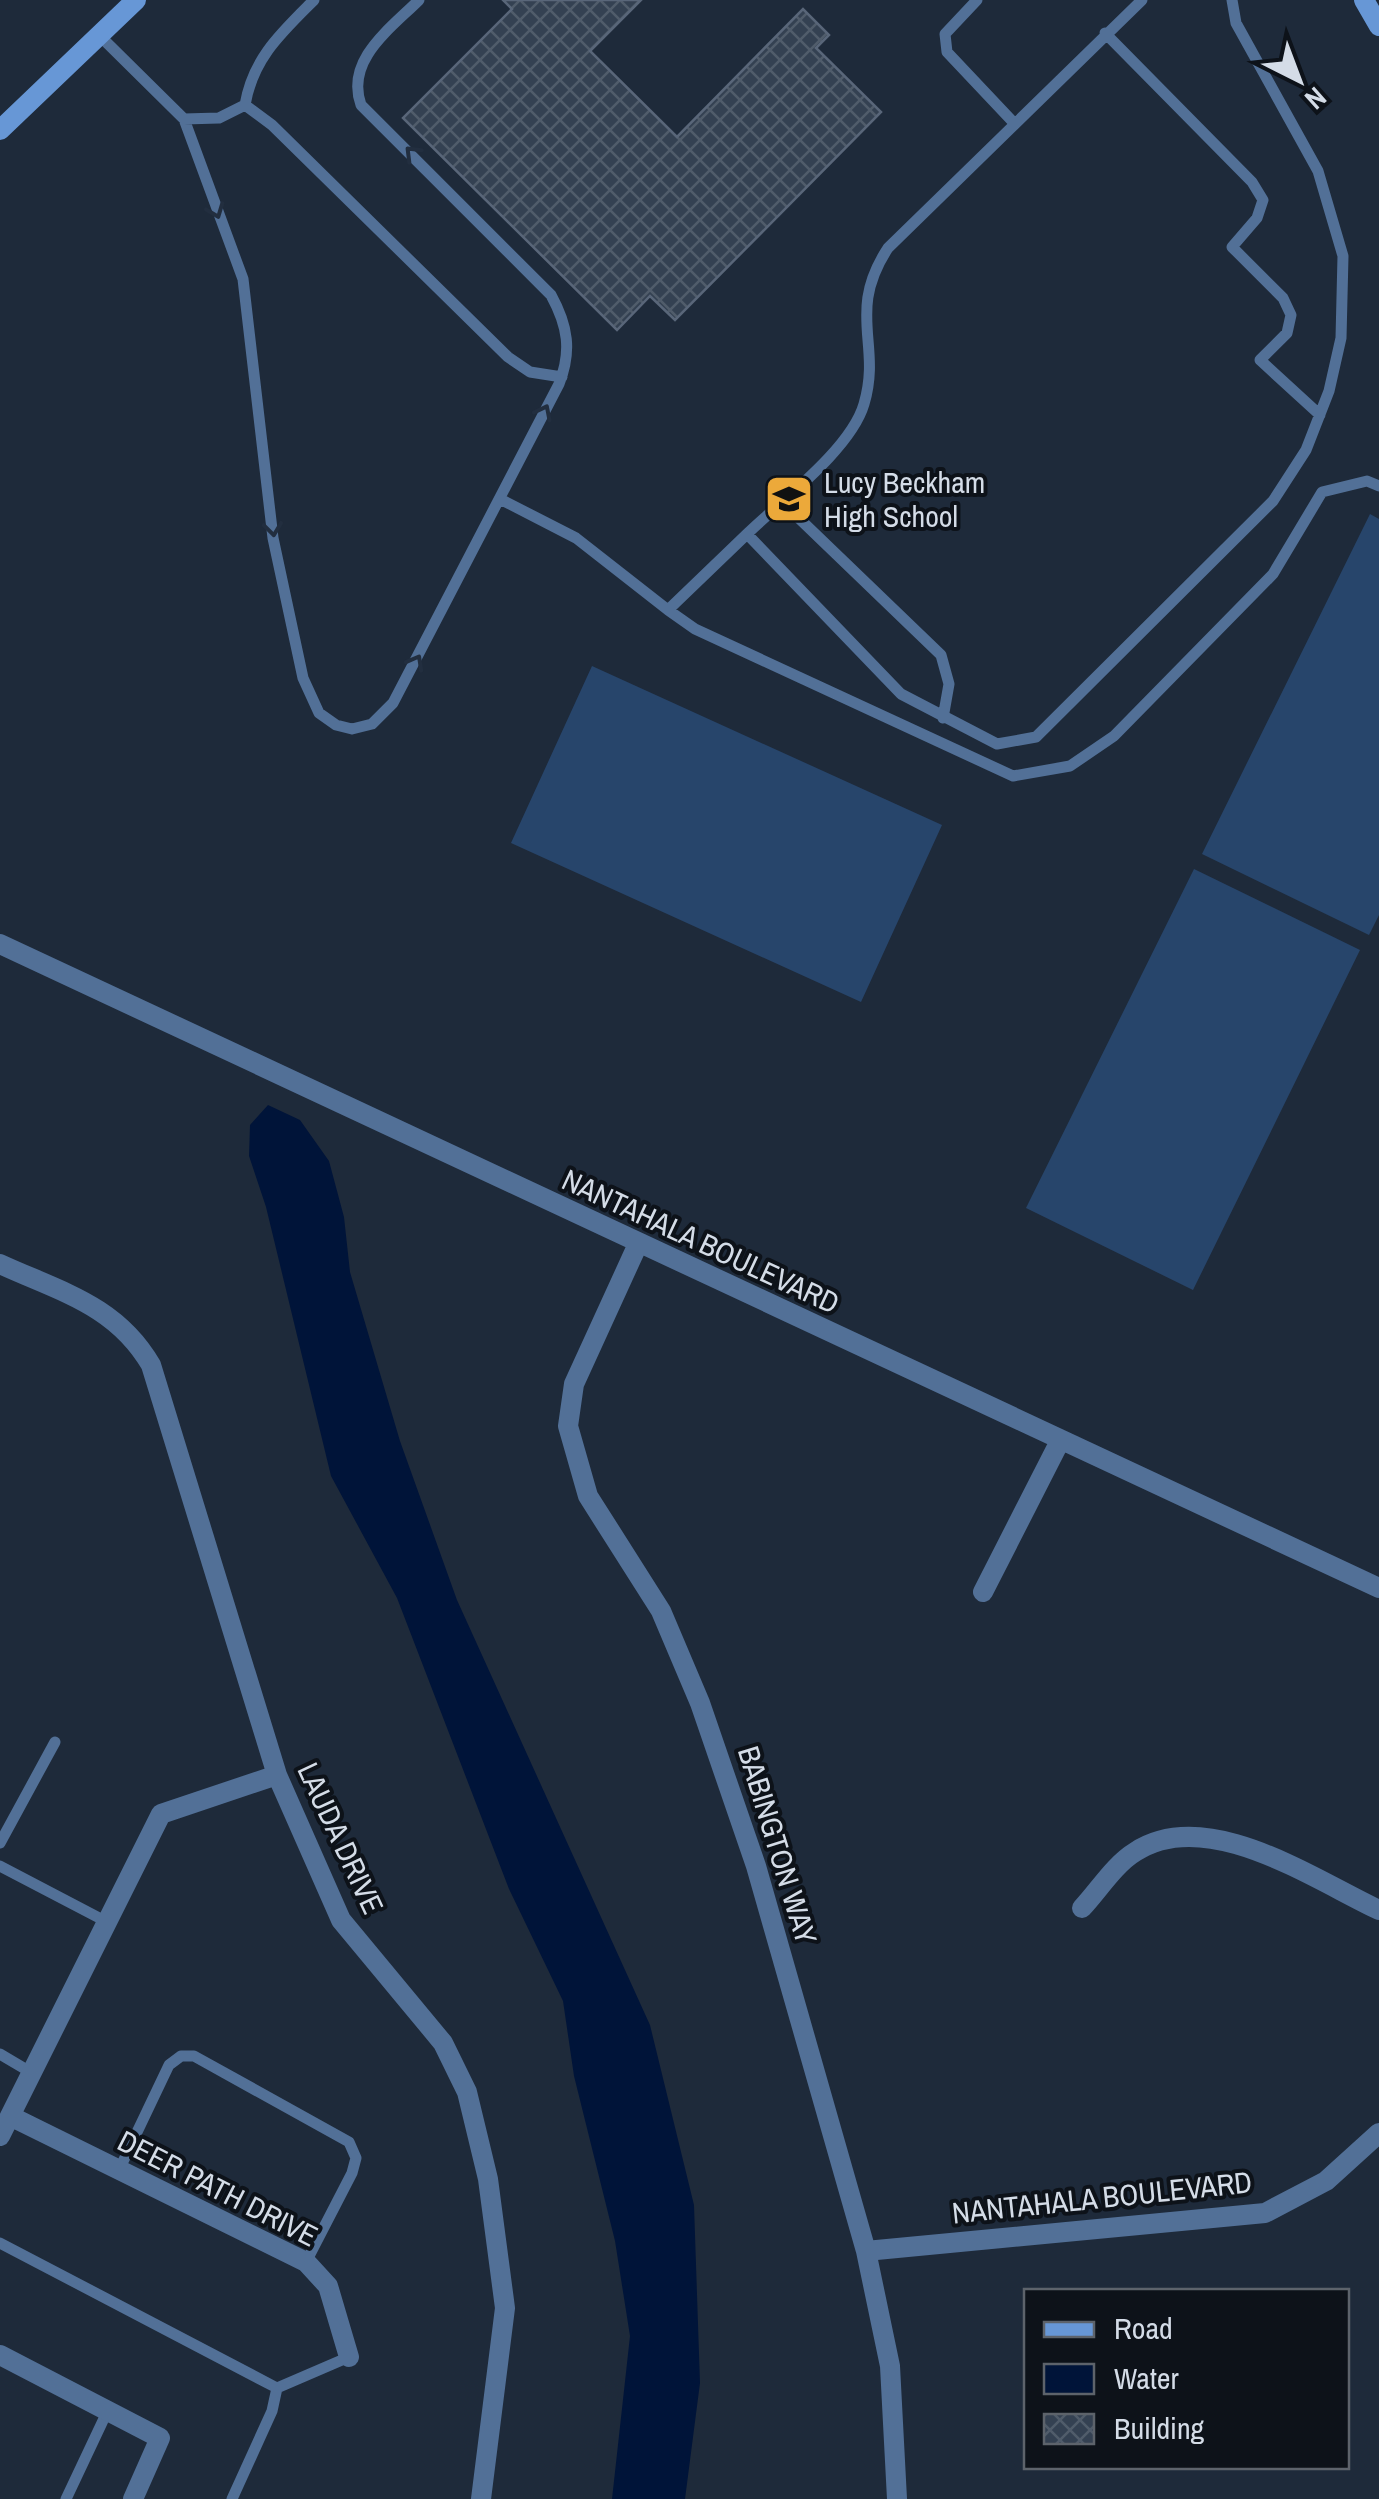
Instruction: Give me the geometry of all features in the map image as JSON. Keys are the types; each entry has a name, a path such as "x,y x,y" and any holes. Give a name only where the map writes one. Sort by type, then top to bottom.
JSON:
{"main road":[{"path":"0,130 136,0"},
{"path":"1364,0 1379,26"}],"street":[{"name":"NANTAHALA BOULEVARD","path":"0,944 1379,1588"},
{"name":"BABINGTON WAY","path":"638,1244 574,1384 568,1426 574,1456 588,1496 661,1611 731,1785 866,2251 890,2366 897,2499"},
{"name":"LAUDA DRIVE","path":"0,1264 105,1311 133,1334 151,1366 276,1775 341,1920 443,2043 467,2092 488,2179 505,2308 481,2499"},
{"path":"983,1592 1060,1440"},
{"path":"0,2136 162,1814 276,1775"},
{"path":"1082,1908 1134,1852 1176,1837 1228,1838 1379,1910"},
{"name":"DEER PATH DRIVE","path":"10,2116 306,2262 328,2286 348,2358"},
{"name":"NANTAHALA BOULEVARD","path":"866,2251 1265,2213 1326,2181 1379,2134"},
{"path":"0,2355 160,2438 133,2499"}],"lane":[{"path":"184,119 219,118 245,105 254,68 269,45 314,0"},
{"path":"99,35 184,119 243,279 273,538 304,678 319,713 336,726 352,728 372,724 393,704 562,377 569,345 564,319 552,295 361,105 355,88 362,60 419,0"},
{"path":"977,0 945,34 947,52 1014,123"},
{"path":"668,610 851,433 864,404 869,374 865,322 870,276 888,248 1142,0"},
{"path":"747,534 901,694 997,744 1036,737 1274,501 1306,450 1342,338 1343,256 1318,171 1236,23 1232,0"},
{"path":"1105,33 1252,182 1263,200 1257,218 1232,247 1283,298 1291,314 1287,333 1260,360 1320,415"},
{"path":"245,105 272,124 508,357 530,372 562,377"},
{"path":"500,499 576,538 694,629 1013,776 1070,766 1114,736 1273,574 1322,492 1366,481 1379,486"},
{"path":"781,500 941,655 949,684 944,718"},
{"path":"0,1843 56,1742"},
{"path":"0,1866 108,1922"},
{"path":"0,2054 32,2073"},
{"path":"119,2170 169,2065 180,2056 194,2056 350,2142 356,2158 352,2173 306,2262"},
{"path":"0,2243 277,2388"},
{"path":"277,2388 348,2358"},
{"path":"232,2499 272,2411 277,2388"},
{"path":"66,2499 108,2410"}],"shaded area":[{"path":"1370,514 1379,519 1379,915 1369,935 1202,854"},
{"path":"592,666 942,825 861,1002 511,843"},
{"path":"1194,869 1360,950 1193,1290 1026,1208"}],"water":[{"path":"268,1105 300,1120 329,1161 344,1217 350,1272 400,1441 457,1600 650,2025 694,2205 700,2383 685,2499 612,2499 630,2336 615,2241 574,2076 563,2001 509,1889 397,1598 331,1476 266,1207 249,1156 250,1125"}],"building":[{"path":"503,0 641,0 590,51 677,137 803,9 829,35 816,48 881,112 675,320 650,296 617,330 403,118 512,9"}],"place":[{"name":"Lucy Beckham High School","path":"789,499"}]}
